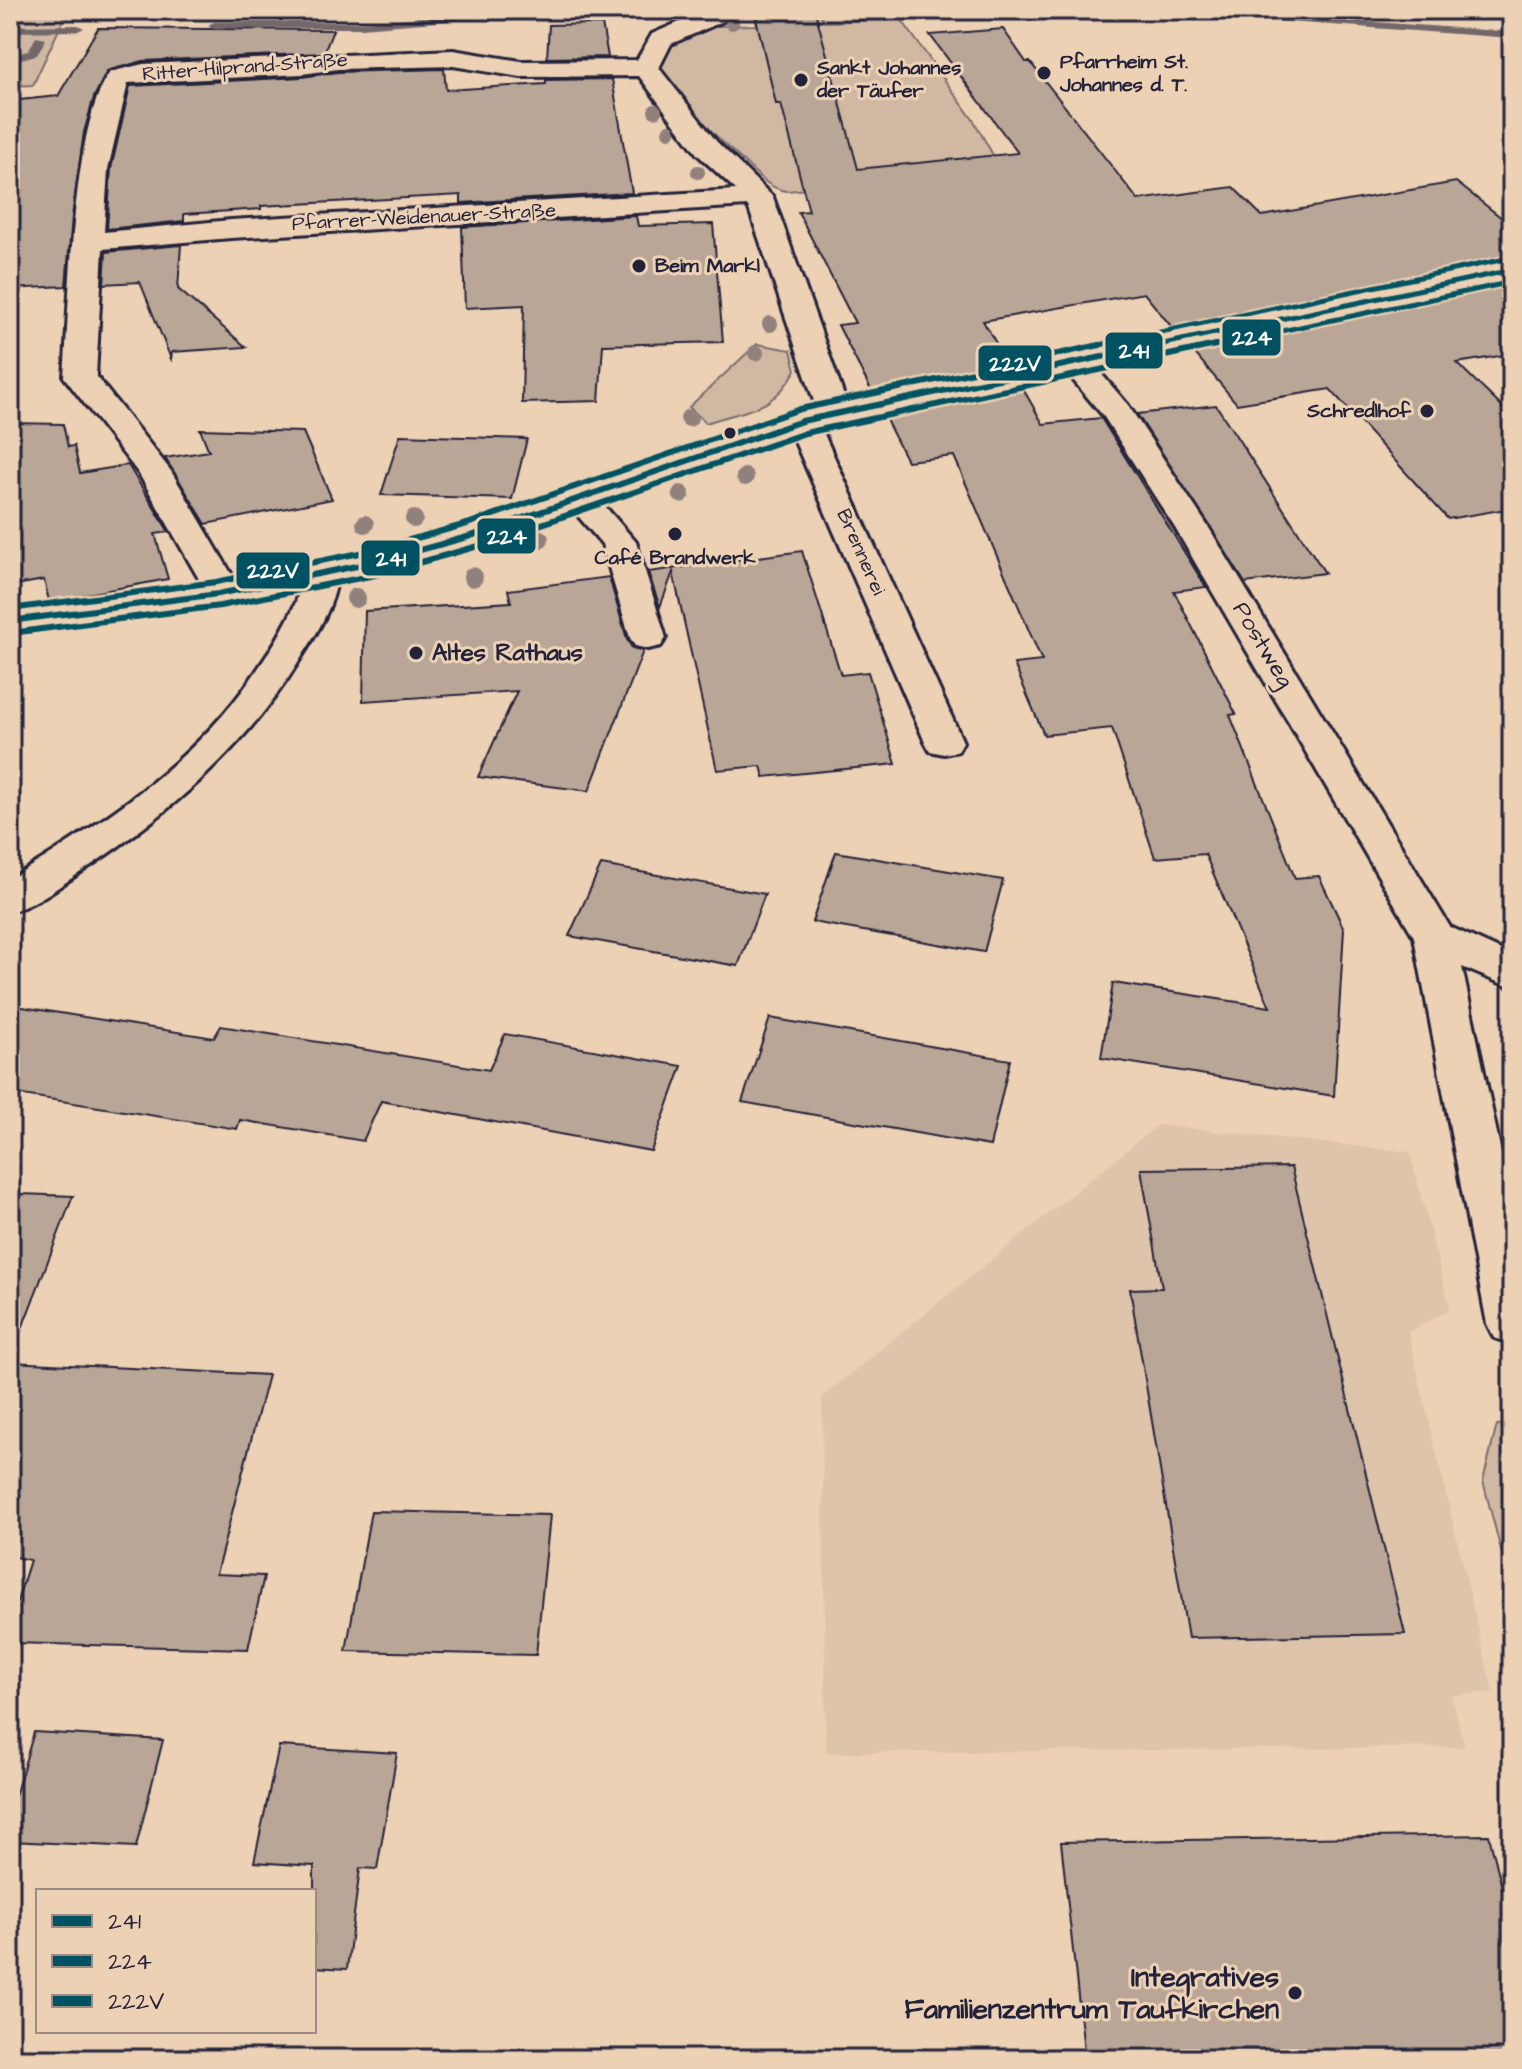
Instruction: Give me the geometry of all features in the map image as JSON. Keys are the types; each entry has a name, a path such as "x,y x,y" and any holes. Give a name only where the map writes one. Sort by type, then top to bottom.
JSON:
{"street":[{"path":"728,10 661,39 646,68 707,148 759,197 834,413"},
{"name":"Ritter-Hilprand-Straße","path":"224,592 154,471 80,377 94,169 112,87 119,77 143,72 439,58 521,69 646,68"},
{"name":"Pfarrer-Weidenauer-Straße","path":"90,242 231,229 759,197"},
{"path":"10,621 224,592 320,575 426,549 738,439 802,421 1512,270"},
{"name":"Postweg","path":"1075,363 1117,412 1192,528 1435,937 1512,1324"},
{"name":"Brennerei","path":"802,421 944,742"},
{"path":"578,496 619,542 648,638"},
{"path":"10,898 99,844 206,758 271,678 318,595 320,575"},
{"path":"1435,937 1512,973"}],"shaded area":[{"path":"10,10 68,10 33,85 10,86"},
{"path":"819,11 824,22 901,19 974,121 994,157 911,180 786,191 764,180 710,130 662,70 664,54 671,42 682,34 712,26 757,25 755,14"},
{"path":"757,344 791,350 796,370 787,384 758,407 706,423 689,407"},
{"path":"1158,1125 1410,1152 1450,1309 1408,1332 1493,1692 1451,1696 1465,1747 826,1753 822,1397"},
{"path":"1512,1424 1512,1593 1483,1481 1497,1425"}],"building":[{"path":"815,11 858,169 1018,153 930,35 1003,29 1138,200 1233,187 1262,216 1456,182 1512,226 1512,258 1174,330 1144,293 983,321 1009,365 873,394 838,325 855,323 798,212 809,211 781,104 776,104 755,14"},
{"path":"602,24 608,57 547,58 549,25"},
{"path":"98,28 333,30 324,53 143,61 107,71 94,97 84,132 66,286 10,289 10,101 58,96"},
{"path":"444,69 446,90 546,84 546,80 612,79 632,193 461,203 461,195 261,206 261,209 184,214 184,221 107,229 111,169 130,86 302,77 338,72"},
{"path":"636,216 638,226 713,224 723,342 603,345 599,401 522,403 524,305 465,308 462,227"},
{"path":"181,245 178,289 246,347 172,352 171,359 140,282 104,284 106,252"},
{"name":"Schredlhof","path":"1512,282 1512,354 1457,363 1512,417 1512,508 1448,519 1330,389 1237,404 1192,350"},
{"path":"1022,387 1043,424 1101,418 1206,587 1174,591 1236,714 1230,715 1295,878 1319,876 1344,929 1334,1096 1101,1058 1113,983 1270,1007 1205,854 1155,858 1112,728 1044,735 1014,664 1042,661 954,456 907,461 884,416"},
{"path":"1216,405 1325,573 1245,583 1137,414"},
{"path":"10,423 63,424 68,447 74,446 80,473 128,465 169,532 155,534 168,579 49,601 44,580 10,586"},
{"path":"200,429 303,432 332,499 206,524 165,458 209,451"},
{"path":"400,435 527,439 512,499 381,495"},
{"path":"802,551 841,675 868,672 896,764 764,777 761,766 717,770 673,572 660,607 648,572"},
{"path":"609,577 627,639 632,648 643,651 589,791 478,777 517,691 363,701 365,611 511,602 508,590"},
{"path":"836,852 1003,880 984,952 812,922"},
{"path":"601,865 765,894 738,966 569,936"},
{"path":"10,1005 214,1038 221,1026 489,1070 505,1034 682,1066 651,1151 381,1101 363,1141 240,1120 237,1129 10,1093"},
{"path":"770,1018 1010,1060 990,1146 742,1102"},
{"path":"1291,1167 1405,1634 1188,1638 1130,1289 1162,1288 1141,1169"},
{"path":"20,1194 73,1196 14,1349 10,1348 10,1219"},
{"path":"10,1362 268,1375 216,1574 264,1576 248,1649 10,1643 10,1624 30,1560 10,1556"},
{"path":"371,1511 550,1515 536,1655 346,1651"},
{"path":"34,1732 163,1740 136,1847 10,1841 10,1813"},
{"path":"279,1746 397,1753 377,1869 360,1868 347,1969 316,1967 314,1866 254,1862"},
{"name":"Integratives Familienzentrum Taufkirchen","path":"1489,1835 1512,1927 1512,2059 1085,2059 1061,1842"}],"waterway":[{"path":"214,25 362,25 548,10"},
{"path":"1164,10 1512,35"},
{"path":"10,29 78,28"},
{"path":"10,59 33,53 40,39"}],"transit line":[{"name":"222V","path":"10,609 216,582 370,551 467,524 800,409 1510,258"},
{"name":"241","path":"10,621 218,594 372,563 471,536 802,421 1512,270"},
{"name":"224","path":"11,633 220,606 375,575 475,547 805,433 1512,282"}],"place":[{"name":"Pfarrheim St. Johannes d. T.","path":"1044,73"},
{"name":"Sankt Johannes der Täufer","path":"801,80"},
{"name":"Beim Markl","path":"639,266"},
{"name":"Schredlhof","path":"1427,411"},
{"name":"Café Brandwerk","path":"675,534"},
{"name":"Altes Rathaus","path":"416,653"},
{"name":"Integratives Familienzentrum Taufkirchen","path":"1295,1993"}]}
